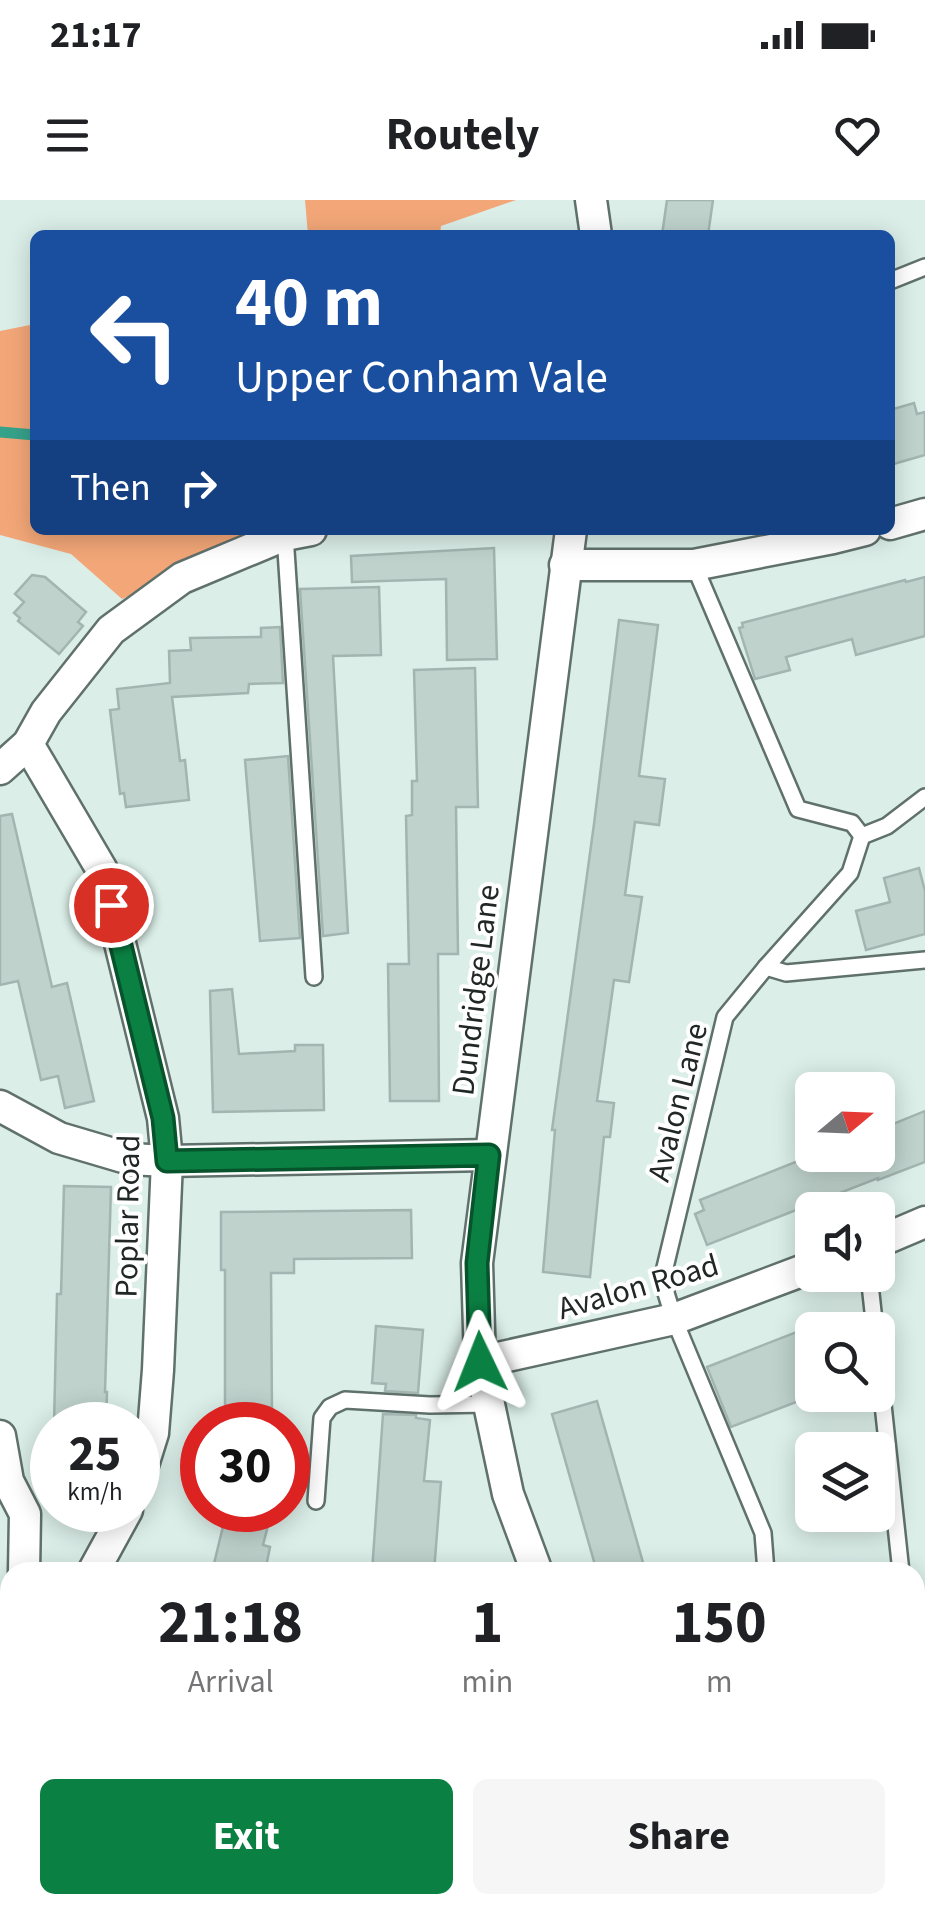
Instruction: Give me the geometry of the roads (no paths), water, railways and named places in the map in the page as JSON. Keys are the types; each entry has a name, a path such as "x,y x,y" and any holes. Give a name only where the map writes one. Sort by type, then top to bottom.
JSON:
{"street":[{"path":"591,200 595,230"},
{"path":"895,523 925,514"},
{"path":"0,768 28,744 46,712 110,630 182,578 293,535"},
{"name":"Dundridge Lane","path":"532,1562 508,1494 480,1362 477,1263 570,535"},
{"path":"565,564 694,564 828,535"},
{"name":"Poplar Road","path":"28,744 102,870 163,1118 167,1161 155,1402"},
{"path":"0,1106 59,1138 130,1158 167,1161 489,1155"},
{"path":"895,1235 925,1222"},
{"name":"Avalon Road","path":"480,1362 674,1319 795,1273"},
{"path":"0,1436 8,1481 26,1514 24,1562"},
{"path":"99,1562 115,1532"}],"lane":[{"path":"895,279 925,268"},
{"path":"298,535 314,977"},
{"path":"694,564 798,809 852,824 862,836 887,826 925,798"},
{"name":"Avalon Lane","path":"765,1562 763,1533 674,1319 662,1280 725,1017 850,873 862,836"},
{"path":"766,967 786,973 925,960"},
{"path":"316,1501 322,1418 330,1407 345,1400 489,1404"},
{"path":"884,1412 899,1562"}],"waterway":[{"path":"0,432 30,435"}]}
